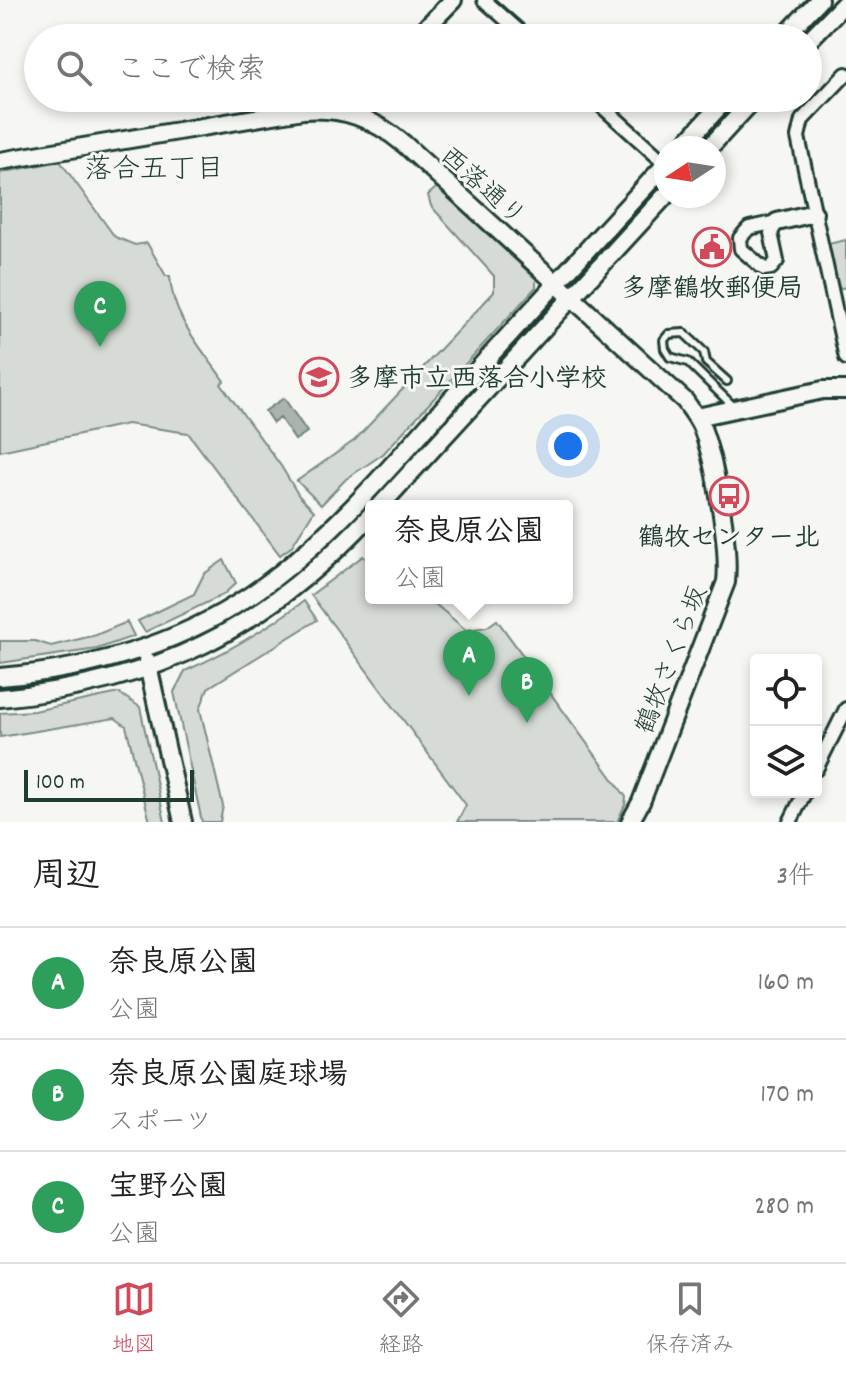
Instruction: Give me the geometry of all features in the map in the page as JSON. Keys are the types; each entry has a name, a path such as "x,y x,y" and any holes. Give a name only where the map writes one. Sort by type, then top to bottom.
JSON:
{"main road":[{"path":"430,24 453,0"},
{"path":"796,24 819,0"},
{"path":"822,27 846,2"},
{"name":"西落通り","path":"0,161 291,112"},
{"name":"西落通り","path":"364,112 404,144 556,284"},
{"path":"692,136 714,112"},
{"path":"720,136 742,112"},
{"path":"0,677 60,670 144,648 220,613 263,586 306,551 422,431 654,177"},
{"path":"385,500 654,208"},
{"path":"770,227 814,213"},
{"name":"鶴牧さくら坂","path":"556,284 678,394 697,417 708,448 727,545 726,582 641,802 630,822"},
{"path":"697,417 823,390 846,390"},
{"path":"0,698 73,689 149,669 220,637 275,604 320,568 365,521"},
{"path":"144,648 183,822"}],"street":[{"path":"484,0 511,24"},
{"path":"822,99 846,74"},
{"path":"608,112 654,153"},
{"path":"810,112 798,128 798,137 846,358"},
{"path":"822,757 846,709"},
{"path":"790,822 802,798"}],"lane":[{"path":"727,381 706,362 704,352 684,333 669,334 664,340 670,357 688,362 735,409"}],"shaded area":[{"path":"60,161 115,237 135,245 147,243 166,276 170,276 182,319 224,381 221,384 299,496 314,511 291,547 280,555 188,433 127,424 0,451 0,173"},
{"path":"437,187 536,279 536,287 383,454 346,479 321,505 297,481 355,440 494,292 494,276 431,206 428,195"},
{"path":"846,240 846,287 838,289 828,244"},
{"path":"284,398 307,432 295,440 280,418 273,423 265,411"},
{"path":"363,556 365,604 435,604 466,630 487,627 497,620 626,797 617,822 457,822 466,805 311,595"},
{"path":"224,560 236,583 223,595 145,632 138,621 194,594 204,574"},
{"path":"304,601 317,620 208,688 200,709 223,806 220,822 202,822 174,692 185,671 246,639"},
{"path":"127,622 134,636 97,649 0,663 0,641 35,641 51,646 96,635"},
{"path":"119,693 140,707 165,822 150,822 126,726 115,718 0,737 0,713 34,711"}],"place":[{"name":"多摩鶴牧郵便局","path":"712,247"},
{"name":"宝野公園","path":"100,347"},
{"name":"多摩市立西落合小学校","path":"319,377"},
{"name":"鶴牧センター北","path":"729,496"},
{"name":"奈良原公園","path":"469,696"},
{"name":"奈良原公園庭球場","path":"527,723"}],"district":[{"name":"落合五丁目","path":"154,167"}]}
